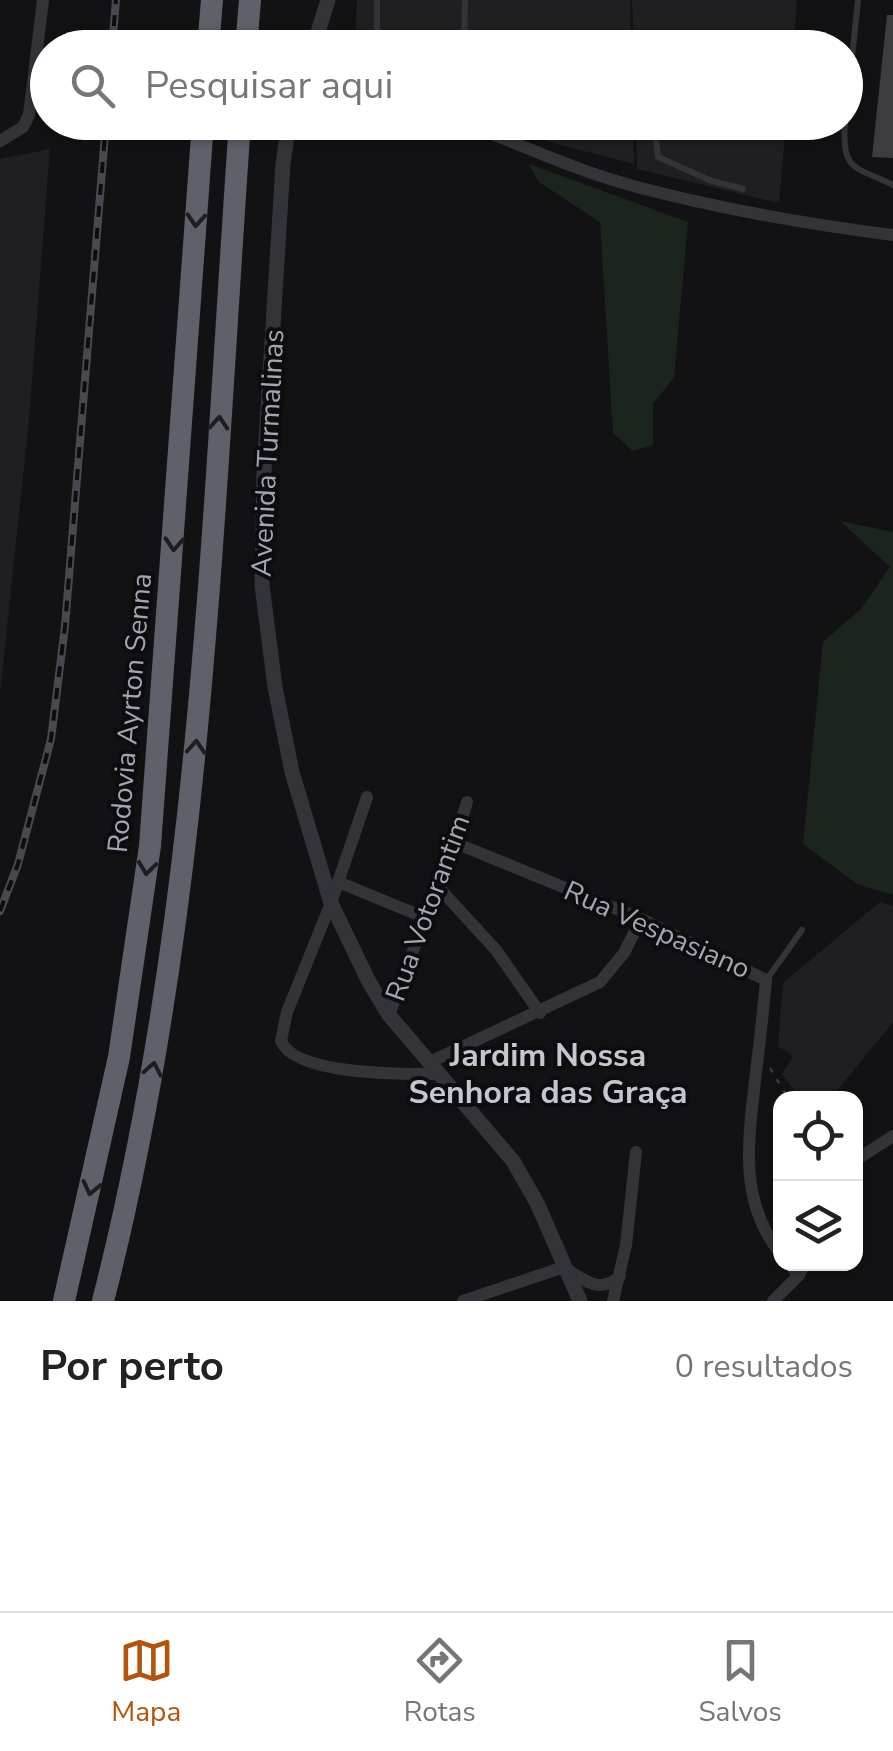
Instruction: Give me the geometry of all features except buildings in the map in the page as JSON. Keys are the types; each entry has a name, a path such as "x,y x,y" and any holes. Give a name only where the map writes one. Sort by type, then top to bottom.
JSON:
{"highway":[{"path":"210,30 212,0"},
{"path":"248,30 250,0"},
{"name":"Rodovia Ayrton Senna","path":"64,1301 119,1057 150,846 202,140"},
{"path":"103,1301 157,1052 186,854 239,140"}],"street":[{"path":"39,30 42,0"},
{"path":"319,30 328,0"},
{"path":"0,141 22,127 30,106"},
{"name":"Avenida Turmalinas","path":"286,140 264,472 262,585 275,687 292,772 331,903 354,954 389,1015 513,1160 532,1192 580,1301"},
{"path":"509,140 636,186 764,216 892,231"},
{"path":"367,797 331,903 286,1012 280,1041 292,1056 379,1074 433,1068 600,982 624,953 641,919"},
{"name":"Rua Votorantim","path":"389,1015 440,889 467,802"},
{"name":"Rua Vespasiano","path":"453,842 641,919 766,980 748,1176 760,1224 773,1243"},
{"path":"338,882 426,918"},
{"path":"440,889 496,950 540,1012"},
{"path":"863,1155 893,1136"},
{"path":"613,1301 620,1276 636,1152"},
{"path":"463,1301 564,1267 596,1286 612,1283 620,1276"},
{"path":"772,1301 800,1271"}],"lane":[{"path":"377,0 378,30"},
{"path":"464,30 465,0"},
{"path":"855,30 858,0"},
{"path":"656,140 658,157 708,180 743,188"},
{"path":"844,140 844,153 854,168 893,186"},
{"path":"766,980 802,930"}],"path":[{"path":"759,1050 784,1091"}],"shaded area":[{"path":"357,0 630,0 631,30 356,30"},
{"path":"632,0 797,0 794,30 633,30"},
{"path":"546,140 633,140 634,164"},
{"path":"636,140 785,140 779,203 637,169"},
{"path":"50,149 29,419 0,694 0,159"},
{"path":"529,164 688,222 674,377 653,404 653,445 633,451 613,433 600,222 539,182"},
{"path":"840,521 893,532 893,895 857,884 803,844 823,642 861,609 890,567"},
{"path":"880,902 893,906 893,1022 837,1091 795,1091 782,1074 793,1056 778,1046 783,983"}],"railway":[{"path":"114,30 116,0"},
{"path":"0,911 18,864 51,739 65,626 105,140"}],"district":[{"name":"Jardim Nossa Senhora das Graça","path":"548,1074"}]}
